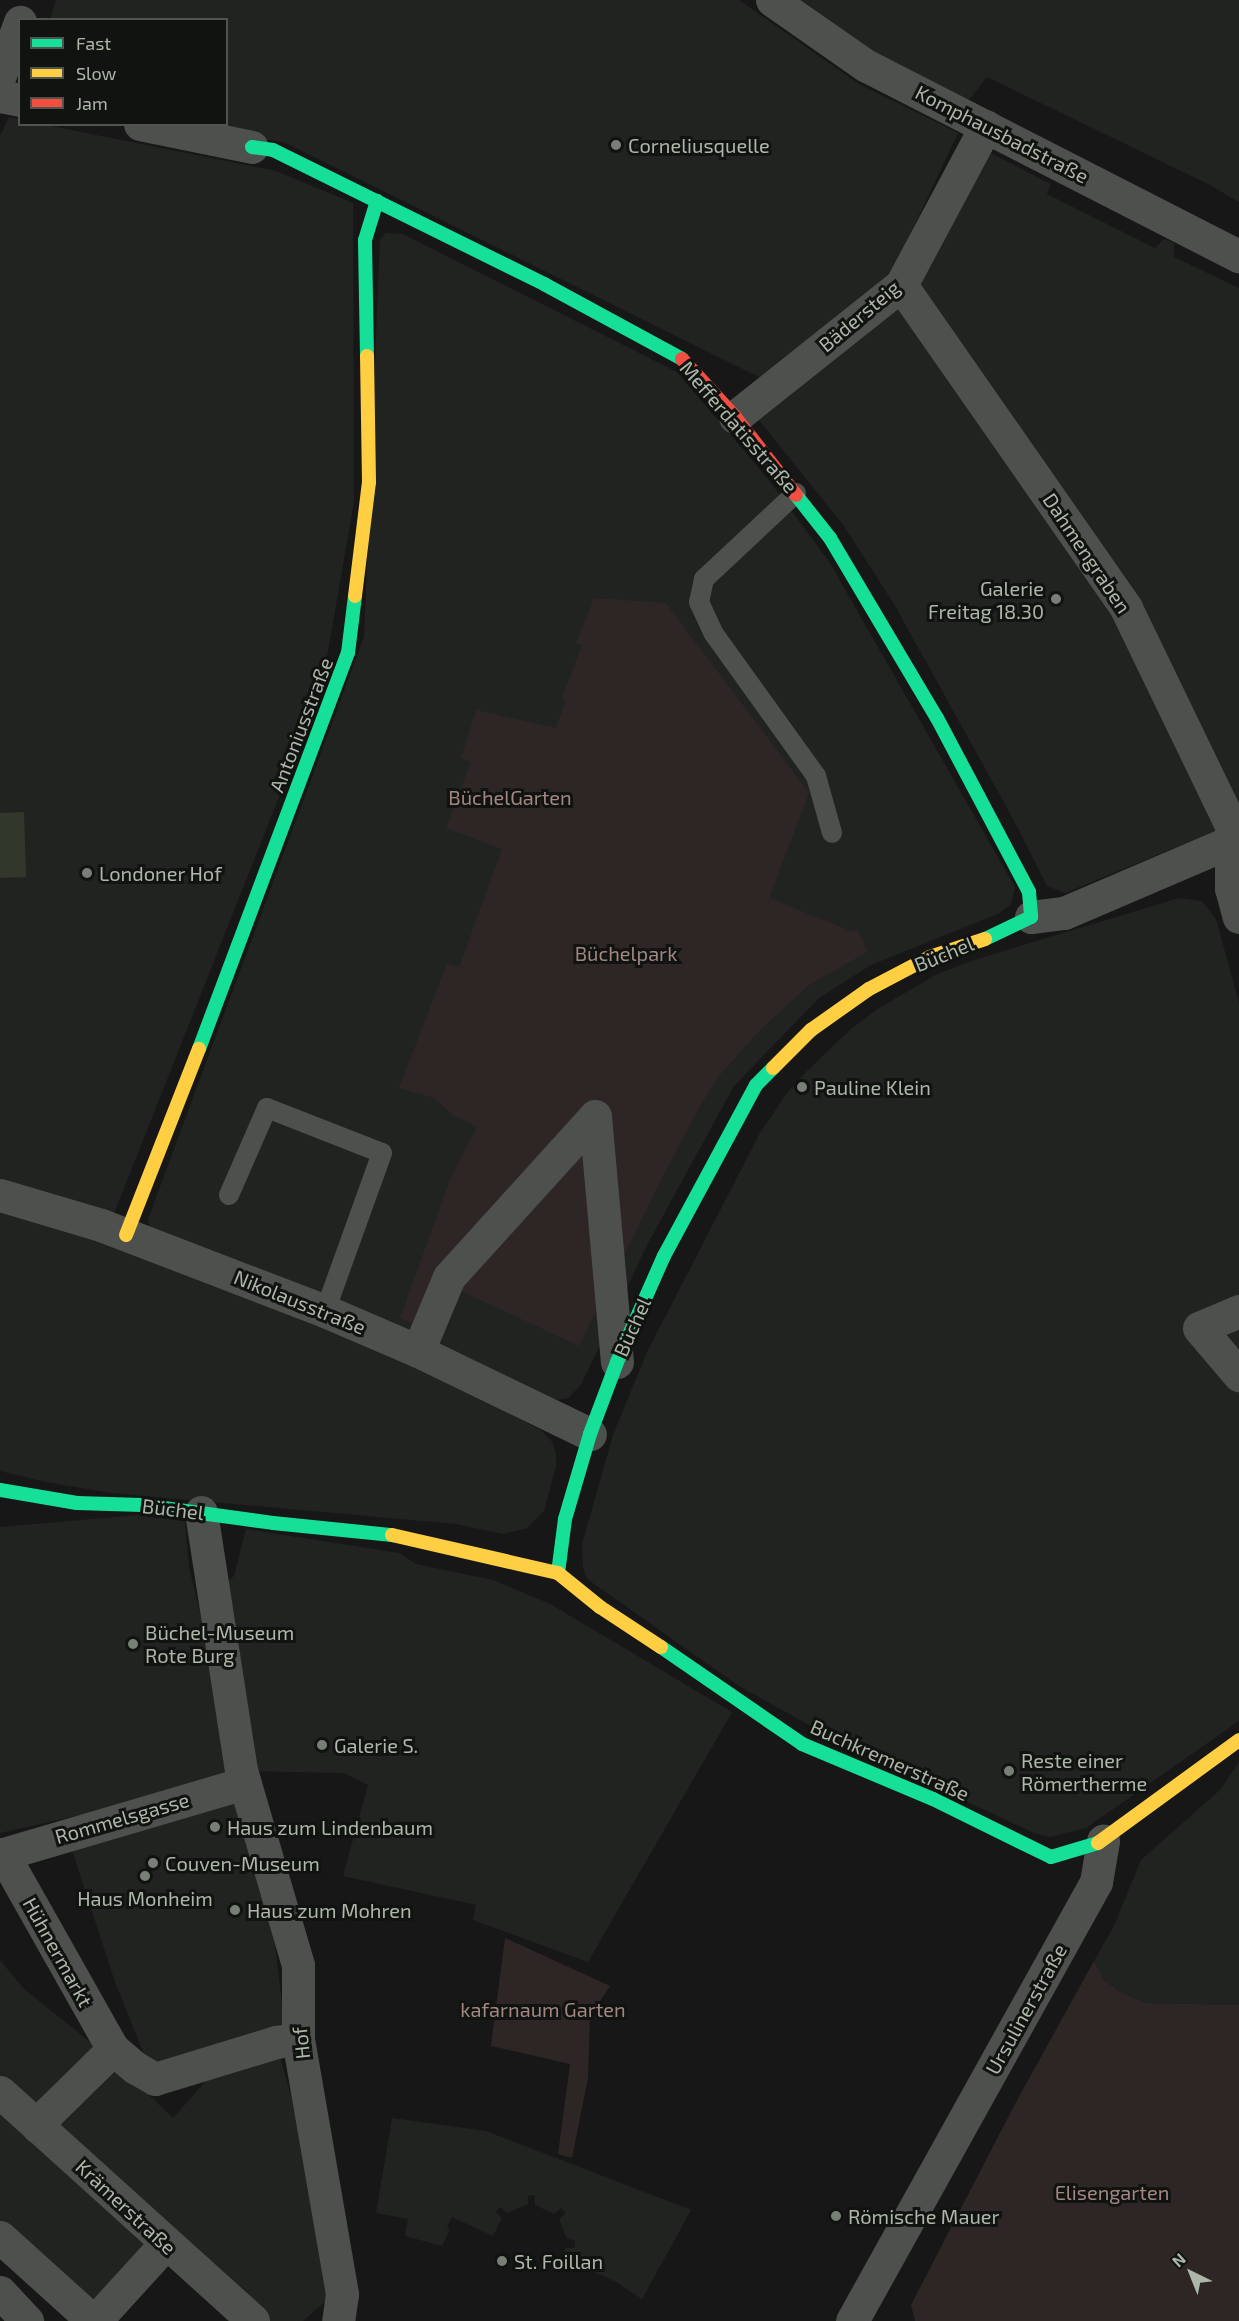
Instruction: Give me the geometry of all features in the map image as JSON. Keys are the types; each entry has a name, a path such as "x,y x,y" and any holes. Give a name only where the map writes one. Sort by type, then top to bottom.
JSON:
{"street":[{"path":"21,18 28,0"},
{"name":"Komphausbadstraße","path":"772,0 865,65 1239,256"},
{"path":"0,75 18,26"},
{"path":"0,96 18,100"},
{"name":"Mefferdatisstraße","path":"150,126 273,150 544,284 685,360 735,417 796,493 830,538 865,593 937,718 1029,892 1031,917"},
{"name":"Bädersteig","path":"735,417 901,285 986,126"},
{"name":"Antoniusstraße","path":"126,1234 147,1185 348,653 369,482 365,240 377,201"},
{"name":"Dahmengraben","path":"901,285 1126,608 1231,825 1235,840 1231,888 1239,917"},
{"name":"Büchel","path":"0,1490 77,1503 142,1504 273,1523 403,1536 558,1573 565,1519 590,1434 617,1362 664,1256 756,1085 811,1030 869,989 930,957 996,934 1031,917 1064,913 1235,840"},
{"path":"418,1351 448,1277 595,1116 617,1362"},
{"name":"Nikolausstraße","path":"0,1196 126,1234 325,1311 418,1351 590,1434"},
{"path":"1239,1311 1199,1328 1239,1375"},
{"name":"Hof","path":"201,1512 243,1777 298,1965 298,2039 342,2294 338,2321"},
{"name":"Buchkremerstraße","path":"558,1573 600,1607 746,1703 802,1744 933,1799 1051,1857 1103,1841"},
{"path":"1103,1841 1239,1740"},
{"name":"Rommelsgasse","path":"1,1854 243,1777"},
{"name":"Ursulinerstraße","path":"852,2321 1096,1882 1103,1841"},
{"name":"Hühnermarkt","path":"1,1854 113,2049"},
{"path":"38,2127 49,2112 113,2049 136,2068 155,2079 276,2042 298,2039"},
{"name":"Krämerstraße","path":"0,2092 252,2321"},
{"path":"0,2237 94,2321 165,2244"},
{"path":"0,2292 27,2321"}],"lane":[{"path":"796,493 704,579 699,603 714,634 816,776 832,833"},
{"path":"229,1195 267,1108 382,1153 325,1311"}],"shaded area":[{"path":"56,0 739,0 859,84 958,133 891,275 767,381 286,143 196,126 228,126 228,18 51,18"},
{"path":"802,0 1239,0 1239,202 1208,184 987,77 969,100 867,48"},
{"path":"9,117 18,119 18,126 51,126 276,171 353,203 354,502 321,691 113,1216 0,1181 0,136"},
{"path":"986,151 1051,184 1047,194 1155,248 1164,239 1174,243 1174,257 1239,288 1239,817 916,289"},
{"path":"386,233 403,234 677,372 768,479 830,563 1015,887 1011,904 1000,913 871,965 819,998 734,1086 647,1245 581,1385 568,1398 558,1400 150,1230 148,1219 364,637 380,239"},
{"path":"901,302 1120,619 1223,828 1065,893 1047,886 1011,815 894,604 844,526 754,414"},
{"path":"24,812 26,877 0,878 0,813"},
{"path":"1179,898 1202,901 1216,919 1239,1003 1239,1721 1086,1828 1050,1837 1034,1833 845,1745 739,1686 587,1579 583,1568 582,1544 613,1435 647,1352 760,1133 787,1093 807,1071 851,1029 876,1010 937,974 971,961"},
{"path":"0,1208 71,1228 256,1296 440,1375 542,1431 553,1443 556,1455 556,1466 544,1511 527,1528 503,1534 456,1524 111,1493 46,1482 0,1471"},
{"path":"139,1515 185,1521 189,1567 201,1618 227,1782 0,1833 0,1527"},
{"path":"246,1529 399,1553 416,1564 493,1580 550,1604 732,1712 588,1962 473,1920 476,1905 343,1876 368,1785 344,1773 247,1771 224,1585 234,1576"},
{"path":"1239,1762 1239,2005 1146,2003 1122,1993 1105,1981 1094,1961 1114,1926 1141,1860 1220,1790"},
{"path":"233,1795 274,1936 285,2029 150,2069 115,1982 72,1850"},
{"path":"0,1960 24,1989 110,2058 173,2118 213,2073 280,2057 320,2200 336,2292 303,2321 265,2321 157,2225 107,2293 87,2301 0,2225"},
{"path":"392,2118 486,2131 691,2210 642,2299 616,2282 562,2257 566,2248 575,2248 575,2240 567,2239 559,2219 566,2213 561,2208 554,2214 535,2205 535,2195 528,2196 528,2204 507,2213 500,2207 496,2212 502,2218 493,2236 452,2217 447,2227 450,2230 442,2246 405,2236 408,2219 376,2213"}],"green space":[{"name":"Büchelpark","path":"594,598 666,603 809,793 769,898 851,931 858,929 867,952 809,985 760,1030 719,1076 700,1106 664,1174 579,1346 455,1288 438,1333 400,1318 451,1177 477,1127 453,1115 434,1098 399,1088 447,964 459,967 502,849 446,828 471,762 461,758 476,710 556,728 565,703 562,698 582,645 576,643"},
{"name":"kafarnaum Garten","path":"505,1938 610,1986 590,2017 588,2078 572,2158 558,2154 570,2064 491,2046"},
{"name":"Elisengarten","path":"1094,1961 1105,1981 1122,1993 1146,2003 1239,2005 1239,2321 915,2321 911,2305 1016,2102"}],"traffic: fast":[{"path":"252,147 273,150 544,284 682,359"},
{"path":"367,356 365,240 377,201"},
{"path":"796,495 830,538 937,718 1029,892 1031,917 985,939"},
{"path":"199,1049 348,653 355,596"},
{"path":"558,1573 565,1519 590,1434 617,1362 664,1256 756,1085 773,1068"},
{"path":"0,1490 77,1503 142,1505 273,1523 392,1535"},
{"path":"661,1647 802,1744 933,1799 1051,1857 1098,1843"}],"traffic: slow":[{"path":"355,596 369,482 367,356"},
{"path":"773,1068 811,1030 869,989 930,957 985,939"},
{"path":"126,1235 199,1049"},
{"path":"392,1535 558,1573 600,1607 661,1647"},
{"path":"1098,1843 1239,1740"}],"traffic: jam":[{"path":"682,359 735,417 796,495"}],"place":[{"name":"Corneliusquelle","path":"616,145"},
{"name":"Galerie Freitag 18.30","path":"1056,599"},
{"name":"Londoner Hof","path":"87,873"},
{"name":"Pauline Klein","path":"802,1087"},
{"name":"Büchel-Museum Rote Burg","path":"133,1644"},
{"name":"Galerie S.","path":"322,1745"},
{"name":"Reste einer Römertherme","path":"1009,1771"},
{"name":"Haus zum Lindenbaum","path":"215,1827"},
{"name":"Couven-Museum","path":"153,1863"},
{"name":"Haus Monheim","path":"145,1876"},
{"name":"Haus zum Mohren","path":"235,1910"},
{"name":"Römische Mauer","path":"836,2216"},
{"name":"St. Foillan","path":"502,2261"}],"park label":[{"name":"BüchelGarten","path":"510,797"}]}
